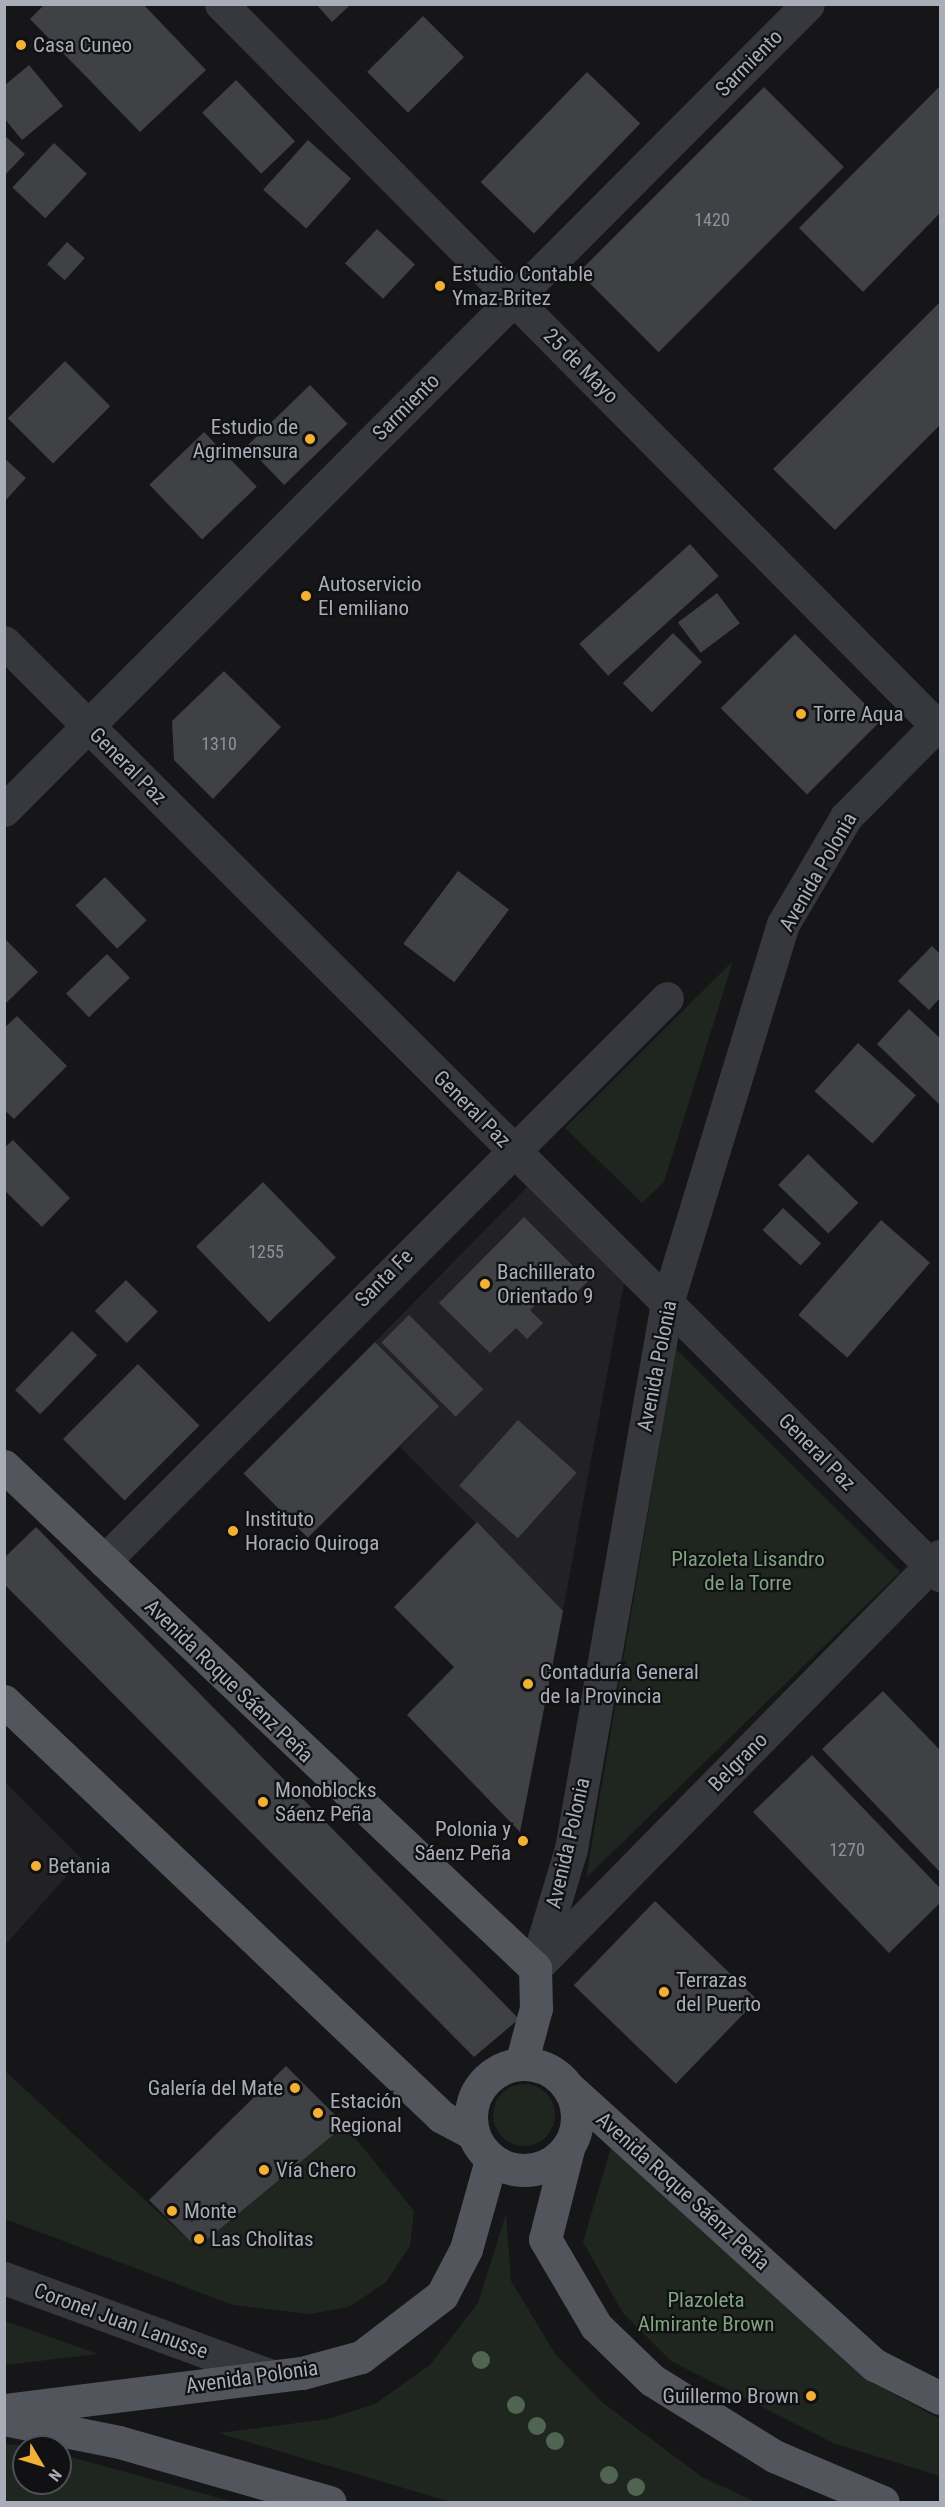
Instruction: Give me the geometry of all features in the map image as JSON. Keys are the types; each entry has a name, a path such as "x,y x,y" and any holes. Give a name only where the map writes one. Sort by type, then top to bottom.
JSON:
{"main road":[{"name":"Avenida Roque Sáenz Peña","path":"7,1474 104,1561 535,1968"},
{"path":"4,1701 442,2117 470,2132 491,2160"},
{"name":"Avenida Polonia","path":"521,2064 536,2008 535,1968"},
{"name":"Avenida Roque Sáenz Peña","path":"521,2064 549,2069 875,2365 940,2398"},
{"path":"470,2132 477,2092 504,2068 521,2064"},
{"name":"Avenida Roque Sáenz Peña","path":"570,2088 578,2117 545,2239 596,2326 652,2380 774,2456 883,2502"},
{"name":"Avenida Roque Sáenz Peña","path":"491,2160 533,2169 560,2157 569,2145"},
{"name":"Avenida Polonia","path":"4,2410 272,2376 361,2357 442,2295 466,2249 491,2160"},
{"path":"4,2419 119,2442 330,2502"}],"street":[{"name":"25 de Mayo","path":"221,4 939,725"},
{"name":"Sarmiento","path":"4,810 808,4"},
{"name":"General Paz","path":"4,642 667,1303 937,1566"},
{"name":"Avenida Polonia","path":"535,1968 571,1849 667,1303 783,924 846,817 939,725"},
{"name":"Santa Fe","path":"104,1561 512,1149 668,998"},
{"name":"Belgrano","path":"535,1968 937,1566"},
{"name":"Coronel Juan Lanusse","path":"4,2278 272,2376"}],"shaded area":[{"path":"527,1187 624,1283 563,1611 400,1447 440,1406 375,1342"},
{"path":"5,1782 82,1859 5,1945"}],"green space":[{"path":"733,961 664,1182 642,1203 565,1128"},
{"name":"Plazoleta Lisandro de la Torre","path":"676,1349 900,1572 586,1878"},
{"path":"5,2071 197,2248 345,2125 414,2211 410,2246 386,2282 349,2307 310,2314 233,2305 5,2219"},
{"path":"518,2084 530,2084 546,2093 553,2103 555,2115 553,2127 546,2137 530,2146 518,2146 507,2141 498,2132 493,2121 493,2109 498,2098 507,2089"},
{"name":"Plazoleta Almirante Brown","path":"612,2144 870,2381 940,2419 940,2476 833,2443 671,2361 623,2313 583,2242"},
{"path":"506,2214 511,2281 556,2355 603,2403 702,2477 756,2502 451,2502 218,2433 328,2419 375,2404 430,2365 478,2303"},
{"path":"5,2321 98,2354 5,2365"},
{"path":"5,2444 12,2445 12,2495 72,2495 72,2457 234,2502 5,2502"}],"building":[{"path":"45,4 143,4 206,70 140,132 30,19"},
{"path":"316,4 351,4 332,22"},
{"path":"423,16 464,57 408,113 367,72"},
{"path":"29,65 63,106 22,140 4,118 4,86"},
{"path":"587,72 640,123 534,233 481,182"},
{"path":"236,80 295,141 261,174 202,113"},
{"path":"940,86 940,213 863,292 799,228"},
{"path":"764,87 844,167 659,352 579,272"},
{"path":"4,135 25,154 4,176"},
{"path":"308,140 351,179 306,229 263,190"},
{"path":"54,143 87,174 45,218 12,188"},
{"path":"377,229 415,264 383,299 345,263"},
{"path":"67,242 85,258 65,280 47,264"},
{"path":"940,302 940,425 835,530 773,469"},
{"path":"65,361 110,406 53,464 8,418"},
{"path":"310,385 348,424 284,485 247,446"},
{"path":"204,432 257,487 202,539 149,485"},
{"path":"4,458 26,478 4,502"},
{"path":"690,544 719,576 608,676 579,644"},
{"path":"717,593 740,623 701,653 678,622"},
{"path":"673,633 702,662 652,712 623,683"},
{"name":"Torre Aqua","path":"795,634 881,720 807,795 721,708"},
{"path":"224,671 281,727 213,799 174,760 172,721"},
{"path":"458,871 509,910 454,982 403,944"},
{"path":"105,877 147,920 117,949 76,905"},
{"path":"4,938 38,972 4,1005"},
{"path":"932,946 940,954 940,998 929,1010 898,981"},
{"path":"107,954 130,978 89,1017 66,994"},
{"path":"909,1009 940,1038 939,1104 877,1044"},
{"path":"17,1016 67,1066 14,1119 4,1110 4,1028"},
{"path":"858,1043 916,1095 872,1143 815,1091"},
{"path":"13,1140 70,1198 42,1227 4,1190 4,1148"},
{"path":"808,1154 858,1203 828,1234 778,1185"},
{"path":"263,1182 336,1258 269,1322 196,1247"},
{"path":"783,1208 821,1243 801,1265 763,1230"},
{"path":"524,1217 588,1281 564,1305 549,1291 530,1310 543,1323 527,1339 516,1328 490,1353 439,1303"},
{"path":"881,1220 930,1263 847,1358 798,1315"},
{"path":"126,1280 158,1312 127,1343 95,1311"},
{"path":"409,1315 483,1389 456,1417 381,1343"},
{"path":"72,1331 97,1355 40,1414 15,1390"},
{"path":"375,1342 439,1406 308,1538 243,1474"},
{"path":"138,1364 200,1426 125,1500 63,1439"},
{"path":"518,1420 577,1473 518,1538 459,1485"},
{"path":"477,1522 563,1611 520,1832 407,1715 454,1667 394,1607"},
{"name":"Monoblocks Sáenz Peña","path":"36,1527 519,2019 474,2057 4,1584 4,1558"},
{"path":"883,1691 940,1750 940,1872 822,1749"},
{"path":"812,1755 940,1888 940,1903 889,1953 753,1812"},
{"name":"Terrazas del Puerto","path":"655,1901 757,2000 676,2084 574,1985"},
{"path":"286,2066 345,2125 197,2248 149,2200"}],"place":[{"name":"Casa Cuneo","path":"21,45"},
{"name":"Estudio Contable Ymaz-Britez","path":"440,286"},
{"name":"Estudio de Agrimensura","path":"310,439"},
{"name":"Autoservicio El emiliano","path":"306,596"},
{"name":"Torre Aqua","path":"801,714"},
{"name":"Bachillerato Orientado 9","path":"485,1284"},
{"name":"Instituto Horacio Quiroga","path":"233,1531"},
{"name":"Contaduría General de la Provincia","path":"528,1684"},
{"name":"Monoblocks Sáenz Peña","path":"263,1802"},
{"name":"Polonia y Sáenz Peña","path":"523,1841"},
{"name":"Betania","path":"36,1866"},
{"name":"Terrazas del Puerto","path":"664,1992"},
{"name":"Galería del Mate","path":"295,2088"},
{"name":"Estación Regional","path":"318,2113"},
{"name":"Vía Chero","path":"264,2170"},
{"name":"Monte","path":"172,2211"},
{"name":"Las Cholitas","path":"199,2239"},
{"name":"Guillermo Brown","path":"811,2396"}]}
